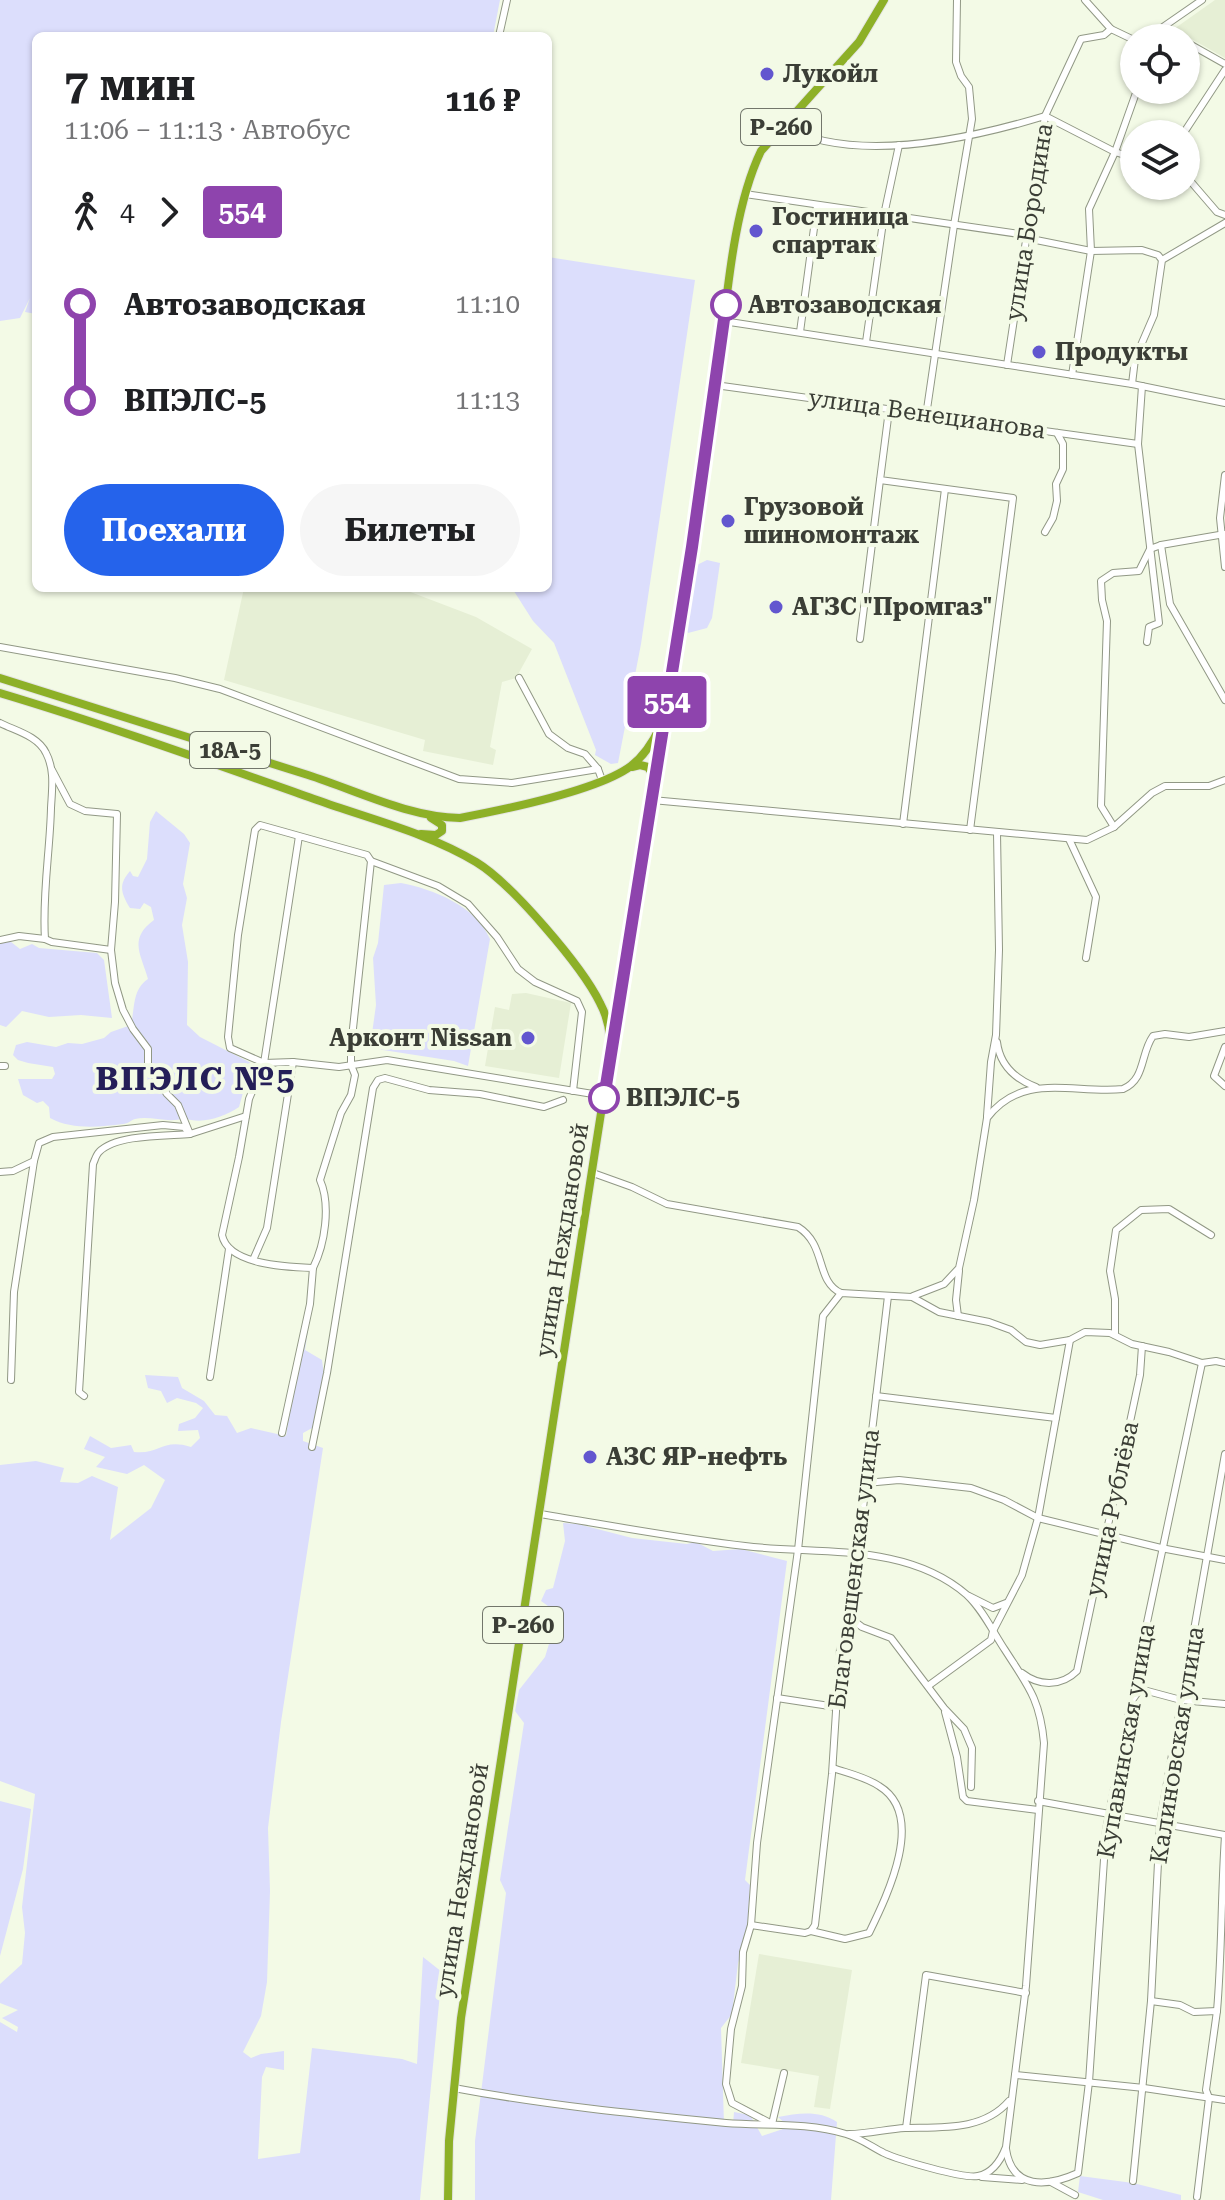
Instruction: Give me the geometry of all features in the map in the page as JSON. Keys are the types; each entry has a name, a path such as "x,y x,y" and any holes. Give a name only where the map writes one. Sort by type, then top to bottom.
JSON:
{"highway":[{"name":"улица Неждановой","path":"448,2200 461,2018 745,194 761,151 859,42 884,0"},
{"name":"18А-5","path":"0,678 312,776 419,813 460,818 540,800 602,780 630,767"},
{"name":"18А-5","path":"0,693 103,724 412,834 478,862 501,880 592,988 607,1019 611,1051"},
{"path":"630,767 648,749 664,719"},
{"path":"630,767 648,767 654,772 655,779"},
{"path":"412,834 436,835 443,829 437,821 419,813"},
{"path":"450,848 445,831 449,823 460,818"},
{"path":"592,988 606,997 620,994"}],"street":[{"path":"500,32 507,0"},
{"path":"926,416 972,119 969,87 956,62 957,0"},
{"path":"1088,0 1111,29 1120,33"},
{"path":"1167,24 1202,0"},
{"name":"улица Бородина","path":"1007,365 1045,116 1081,39 1104,35 1111,29"},
{"path":"1200,50 1225,64"},
{"path":"1192,120 1225,70"},
{"path":"1072,375 1091,251 1089,209 1115,152 1132,104"},
{"path":"782,126 801,136 865,146 899,145 969,136 1045,116 1120,154"},
{"path":"866,342 884,215 899,145"},
{"path":"1200,192 1217,212 1225,215"},
{"path":"745,194 1026,235 1031,239 1091,251 1142,250 1158,255 1162,260 1154,315 1135,359 1132,384"},
{"path":"800,332 817,206"},
{"path":"1162,260 1225,223"},
{"path":"723,321 1132,384 1225,403"},
{"name":"улица Венецианова","path":"715,385 1138,444"},
{"path":"1142,386 1138,444 1159,623 1149,627 1147,642"},
{"path":"860,639 889,410"},
{"path":"1045,532 1053,518 1057,501 1056,484 1063,469 1063,444 1057,433"},
{"path":"1225,475 1220,518 1225,567"},
{"path":"880,480 1013,498 970,830"},
{"path":"903,824 945,489"},
{"path":"1114,827 1101,806 1107,621 1101,581 1113,573 1139,571 1150,549 1223,535"},
{"path":"1161,545 1170,604 1225,700"},
{"path":"0,647 220,689 459,779 512,783 598,769"},
{"path":"519,678 549,734 568,748 585,754 598,769 602,780"},
{"path":"0,723 36,740 46,752 70,804 85,811 117,814 111,950 115,983 123,1010 148,1049 148,1066 178,1105 190,1134"},
{"path":"45,939 52,770"},
{"path":"652,800 1087,840 1114,827 1152,793 1165,786 1209,786 1225,780"},
{"path":"573,1091 582,1012 577,1001 535,982 518,969 497,937 468,904 438,886 371,861 367,855 260,825 255,830 238,935 228,1037 230,1048 264,1063 293,1062 339,1067 387,1060 573,1091 605,1096"},
{"path":"958,1316 959,1268 974,1200 996,1035 999,950 997,833"},
{"path":"299,836 264,1063 249,1099 222,1235 224,1245 253,1260 313,1268"},
{"path":"1069,839 1096,897 1086,958"},
{"path":"282,1433 310,1304 313,1268 320,1255 325,1223 324,1188 320,1180 341,1113 351,1095 355,1075 351,1065 371,861"},
{"path":"0,940 19,936 111,950"},
{"path":"996,1035 1003,1063 1022,1081 1036,1087 1123,1089 1135,1081 1141,1071 1153,1036 1189,1037 1225,1031"},
{"path":"1225,1047 1214,1076 1225,1086"},
{"path":"253,1260 267,1228 293,1062"},
{"path":"312,1447 373,1088 378,1080 385,1078 429,1090 480,1094 544,1107 563,1100"},
{"path":"987,1118 1004,1100 1036,1087"},
{"path":"84,1396 79,1392 93,1164 99,1151 137,1137 190,1134 246,1116"},
{"path":"11,1380 14,1292 39,1143 53,1137 163,1125 184,1127 190,1134"},
{"path":"0,1172 13,1171 34,1161"},
{"path":"593,1173 667,1204 798,1227 813,1240 827,1281 841,1293 912,1297 944,1284 959,1268"},
{"path":"1115,1335 1115,1299 1110,1271 1116,1230 1141,1210 1169,1209 1211,1235"},
{"path":"210,1377 229,1249"},
{"path":"944,1284 957,1291"},
{"path":"772,2124 732,2103 726,2084 731,2029 742,1986 743,1952 751,1925 757,1843 798,1550 823,1316 841,1293"},
{"name":"Благовещенская улица","path":"808,1932 815,1925 833,1768 840,1649 850,1618 888,1296"},
{"path":"912,1297 939,1312 989,1322 1011,1330 1026,1342 1040,1345 1070,1340 1085,1332 1110,1333 1142,1346 1202,1363 1225,1363"},
{"path":"928,1686 991,1640 1022,1575 1038,1518 1070,1340"},
{"name":"улица Рублёва","path":"1019,1671 1029,1678 1055,1682 1067,1680 1077,1671 1140,1375 1142,1346"},
{"name":"Купавинская улица","path":"1051,2182 1078,2173 1089,2082 1108,1813 1131,1702 1140,1689 1138,1665 1202,1363"},
{"path":"876,1396 1056,1418"},
{"name":"Калиновская улица","path":"1133,2181 1151,2001 1160,1823 1225,1454"},
{"path":"866,1483 899,1480 971,1488 1004,1500 1038,1518 1225,1560"},
{"path":"540,1514 733,1545 884,1557 916,1567 993,1608 1006,1603"},
{"path":"967,1595 1035,1695 1044,1743 1026,1993 1006,2147 996,2166 977,2177"},
{"path":"850,1618 862,1627 891,1638 969,1738 972,1748 971,1787"},
{"path":"1140,1689 1181,1700 1225,1704"},
{"path":"777,1698 836,1707"},
{"path":"944,1708 963,1797 967,1801 1038,1810"},
{"path":"949,1725 956,1720"},
{"path":"751,1925 845,1939 869,1933 891,1886 902,1840 897,1803 880,1786 833,1768"},
{"path":"1038,1801 1225,1836 1217,2011 1206,2090 1209,2098 1197,2197"},
{"path":"906,2128 926,1975 1026,1993"},
{"path":"1151,2001 1180,2005 1194,2012 1217,2011"},
{"path":"772,2124 784,2073"},
{"path":"1015,2075 1225,2100"},
{"path":"454,2088 574,2107 729,2123 772,2124 847,2134 940,2128 988,2120 1012,2098"},
{"path":"847,2134 905,2160 963,2175 1051,2182 1075,2195"},
{"path":"1006,2147 1013,2172 1022,2180"}],"shaded area":[{"path":"0,0 500,0 494,32 32,32 32,313 25,312 30,298 20,318 0,321"},
{"path":"1215,0 1225,0 1225,58 1200,44 1200,24 1181,24"},
{"path":"552,258 695,280 641,644 618,763 611,764 595,755 596,750 554,643 533,621 515,592 552,592"},
{"path":"707,560 720,563 712,618 707,628 688,633 694,572 697,565"},
{"path":"243,592 410,592 476,617 532,649 516,678 502,682 490,747 496,750 493,765 423,751 425,740 224,680"},
{"path":"156,811 184,834 190,843 183,884 187,898 182,925 188,962 187,1025 200,1037 255,1065 239,1107 213,1119 141,1118 125,1124 96,1127 59,1122 50,1118 49,1107 43,1101 37,1103 23,1095 18,1079 52,1079 55,1074 53,1067 18,1060 13,1055 16,1045 27,1042 56,1047 68,1043 82,1044 131,1025 139,988 148,979 139,940 154,920 151,907 144,903 140,909 130,908 122,885 130,871 138,877 147,859 150,822"},
{"path":"401,883 440,895 464,908 475,917 490,939 468,1066 370,1048 376,1005 373,958 378,943 384,885"},
{"path":"0,939 20,949 32,944 39,948 97,953 104,960 112,1018 81,1015 49,1017 22,1011 6,1027 0,1025"},
{"name":"Арконт Nissan","path":"526,993 571,1003 559,1078 485,1066 495,1007 509,1010 512,994"},
{"path":"302,1330 308,1330 305,1350 322,1360 324,1375 314,1427 303,1433 303,1441 323,1448 268,1828 270,1891 267,1982 261,2016 243,2052 251,2058 284,2051 284,2070 266,2067 262,2077 258,2159 300,2153 312,2048 402,2059 417,2064 423,1957 442,1972 420,2200 0,2200 0,2022 17,2032 18,2027 2,2018 18,2010 0,2003 0,1984 22,1964 25,1933 22,1907 35,1794 0,1781 0,1465 36,1461 64,1468 60,1482 78,1483 92,1476 118,1487 110,1540 151,1508 165,1480 144,1465 127,1474 96,1467 105,1457 84,1449 90,1436 111,1448 131,1445 134,1452 174,1444 191,1447 200,1438 198,1430 178,1431 179,1424 195,1418 203,1408 177,1398 167,1403 161,1391 148,1388 145,1375 178,1377 182,1388 204,1401 215,1415 227,1416 237,1433 251,1428 286,1436"},
{"path":"563,1523 632,1538 687,1544 696,1542 713,1551 741,1549 787,1561 745,1880 750,1885 747,1933 738,1963 732,2014 721,2028 724,2124 733,2124 734,2112 750,2115 762,2136 789,2127 778,2117 816,2114 837,2122 831,2200 475,2200 475,2141 506,1893 500,1880 524,1723 515,1711 519,1690 545,1657 552,1634 546,1617 548,1606 541,1601 546,1590 553,1588 565,1541"},
{"path":"0,1801 31,1809 23,1869 0,1956"},
{"path":"759,1954 852,1970 830,2109 814,2107 819,2076 741,2063"},
{"path":"1080,2176 1133,2183 1181,2195 1181,2200 1103,2200 1078,2192"}],"bus line":[{"name":"554","path":"604,1098 692,547 726,305"}],"place":[{"name":"Лукойл","path":"767,74"},
{"name":"Гостиница спартак","path":"756,231"},
{"name":"Автозаводская","path":"726,305"},
{"name":"Продукты","path":"1039,352"},
{"name":"Грузовой шиномонтаж","path":"728,521"},
{"name":"АГЗС \"Промгаз\"","path":"776,607"},
{"name":"Арконт Nissan","path":"528,1038"},
{"name":"ВПЭЛС-5","path":"604,1098"},
{"name":"АЗС ЯР-нефть","path":"590,1457"}],"district":[{"name":"ВПЭЛС №5","path":"196,1079"}]}
